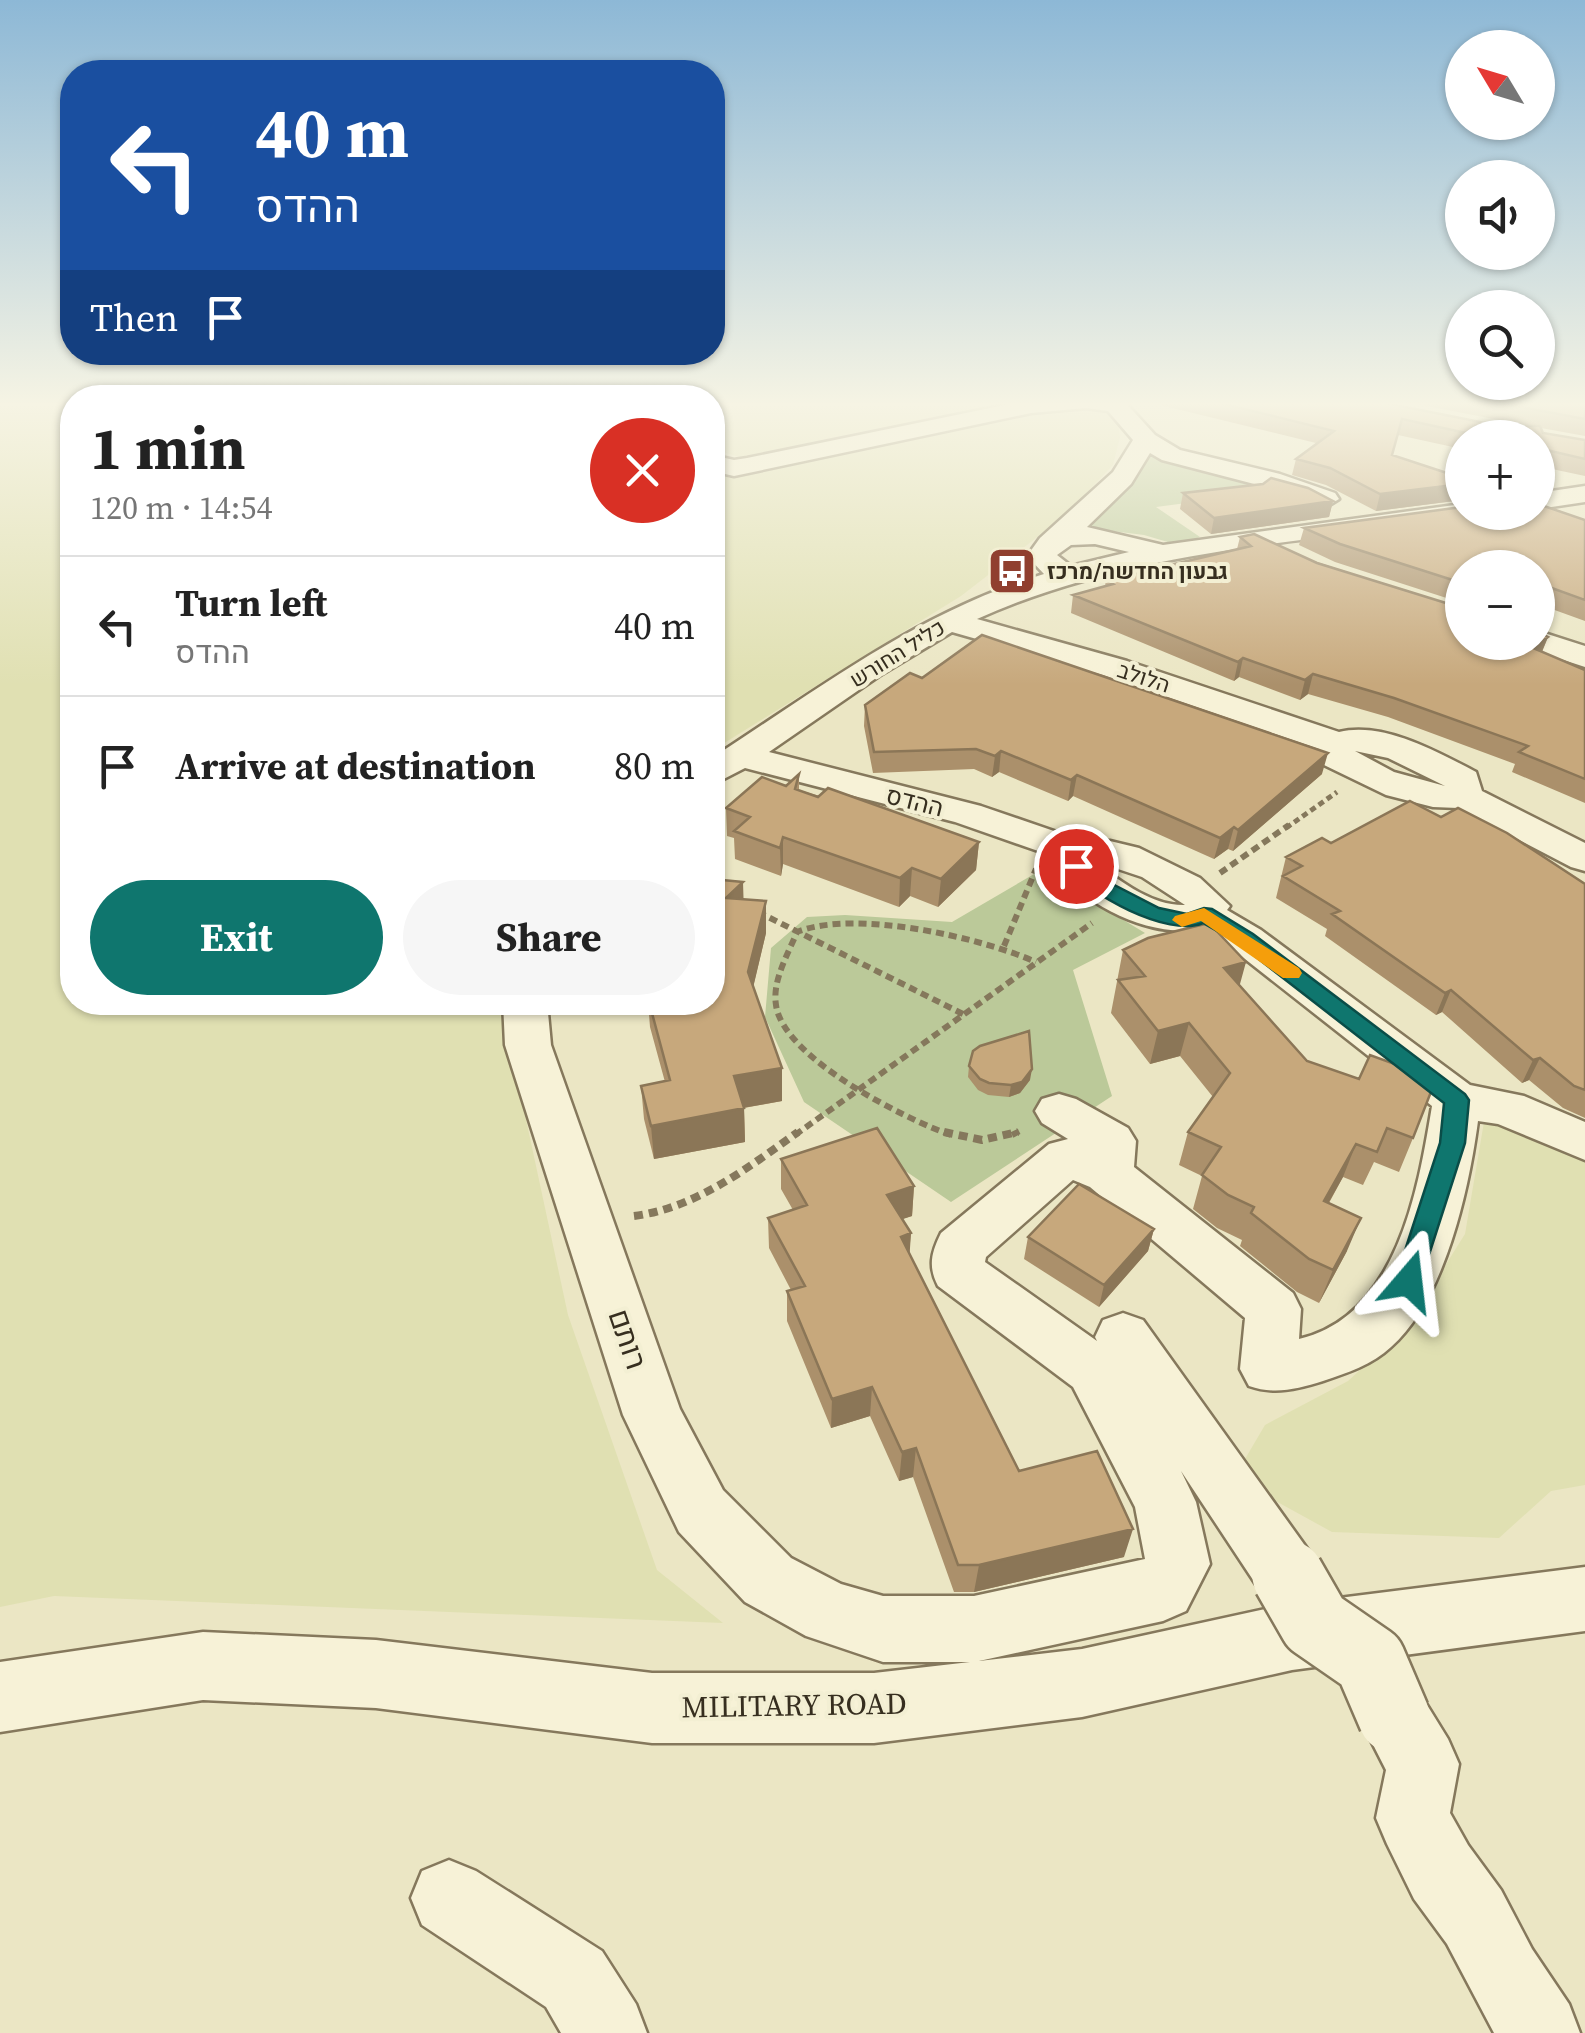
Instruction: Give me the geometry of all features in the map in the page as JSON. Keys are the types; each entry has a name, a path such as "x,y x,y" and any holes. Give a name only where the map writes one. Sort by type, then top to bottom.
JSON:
{"street":[{"path":"1067,578 1040,556 1045,546 1060,538 1104,496"},
{"path":"1318,496 1373,525"},
{"path":"1555,510 1585,523"},
{"name":"כליל החורש","path":"727,765 894,652 948,622 1014,593 1163,556 1445,514"},
{"name":"כליל החורש","path":"1060,538 1084,535 1112,539 1163,556"},
{"path":"1260,541 1296,559"},
{"name":"הלולב","path":"948,622 1115,668 1338,743"},
{"path":"1555,647 1585,658"},
{"name":"הלולב","path":"1338,743 1346,738 1375,742 1450,772 1463,780 1464,796"},
{"name":"הלולב","path":"1338,743 1337,757 1366,772 1438,799 1464,796 1585,859"},
{"name":"ההדס","path":"727,765 968,814 1087,855 1114,852 1199,902 1457,1100"},
{"name":"ההדס","path":"1087,855 1076,866 1088,879 1168,918 1190,921 1199,902"},
{"name":"רותם","path":"527,1015 528,1045 653,1415 700,1511 768,1580 829,1612 883,1628 974,1629 1163,1589 1178,1564 1165,1502 1092,1370 957,1271 960,1248 1067,1157 1108,1174"},
{"path":"1059,1112 1111,1141 1108,1174 1274,1308 1269,1369 1326,1357 1374,1328 1409,1281 1452,1143 1457,1100 1507,1108 1585,1142"},
{"path":"1123,1337 1288,1576 1315,1623 1370,1661 1394,1717 1424,1764 1414,1818 1440,1872 1474,1917 1504,1976 1540,2033"},
{"name":"MILITARY ROAD","path":"0,1698 204,1666 376,1674 652,1708 874,1708 1082,1683 1292,1637 1585,1599"},
{"path":"449,1898 574,1980 607,2033"}],"path":[{"path":"1199,902 1366,772"},
{"path":"1004,946 1049,840"},
{"path":"588,1222 649,1214 728,1182 1126,899"},
{"path":"746,906 963,1014"},
{"path":"1036,962 1004,946 970,938 820,923 797,932 776,991 776,1012 799,1046 858,1088 934,1130 976,1140 1012,1136 1059,1112"}],"green space":[{"path":"0,496 60,496 60,1015 504,1015 568,1315 657,1570 723,1623 54,1596 0,1607"},
{"path":"725,496 1084,496 1066,515 961,596 725,743"},
{"path":"1117,496 1241,496 1156,507 1200,537 1178,545 1144,535 1088,528"},
{"path":"1041,870 1145,933 1073,970 1112,1096 951,1202 804,1102 765,1017 771,948 807,917 845,915 952,922"},
{"path":"1485,1116 1526,1130 1585,1162 1585,1485 1551,1491 1499,1538 1332,1532 1272,1499 1245,1459 1265,1425 1348,1381 1406,1328 1465,1234"}],"building":[{"path":"1187,496 1323,496 1333,501 1214,518"},
{"path":"1445,509 1445,530 1555,530 1555,510 1585,520 1585,600 1555,589 1555,550 1445,550 1445,578 1340,544 1304,528"},
{"path":"1254,534 1317,563 1445,603 1445,660 1555,657 1585,670 1585,779 1519,752 1528,746 1313,674 1305,680 1243,658 1238,662 1073,595 1113,584 1106,580 1251,546 1240,537"},
{"path":"982,635 1328,753 1238,830 1234,827 1220,838 1077,775 1071,780 1001,751 995,756 976,749 874,752 865,705 910,673 922,678"},
{"path":"799,774 795,789 818,797 828,788 979,842 941,879 912,868 900,878 783,837 780,848 734,831 750,817 726,808 762,777 786,786"},
{"path":"1410,801 1441,817 1458,808 1507,833 1585,884 1585,1090 1574,1086 1540,1058 1533,1060 1451,990 1445,993 1332,914 1340,911 1283,876 1302,866 1286,857 1322,838 1331,843"},
{"path":"725,880 743,882 726,898 766,901 748,972 782,1068 734,1076 744,1108 651,1126 641,1086 670,1080 652,1015 725,1015"},
{"path":"1209,923 1246,962 1224,968 1307,1061 1359,1079 1370,1055 1436,1079 1413,1138 1387,1128 1377,1152 1356,1144 1324,1201 1361,1218 1333,1270 1309,1259 1251,1213 1254,1207 1228,1195 1202,1175 1221,1147 1188,1132 1230,1073 1189,1023 1158,1031 1118,980 1145,976 1123,950 1148,938"},
{"path":"1029,1031 1032,1069 1022,1082 989,1083 969,1066 973,1051 980,1046"},
{"path":"877,1128 914,1186 887,1195 911,1233 901,1237 1019,1471 1097,1451 1133,1529 979,1565 958,1565 916,1448 902,1452 872,1387 832,1399 787,1291 805,1286 768,1218 807,1205 781,1159"},
{"path":"1079,1184 1154,1229 1104,1285 1028,1237"}],"slow traffic":[{"path":"1182,920 1190,921 1204,914 1291,973"}],"place":[{"name":"גבעון החדשה/מרכז","path":"1012,571"}],"route":[{"path":"1076,866 1088,879 1152,913 1190,921 1204,914 1246,939 1457,1100 1452,1143 1409,1281"}]}
